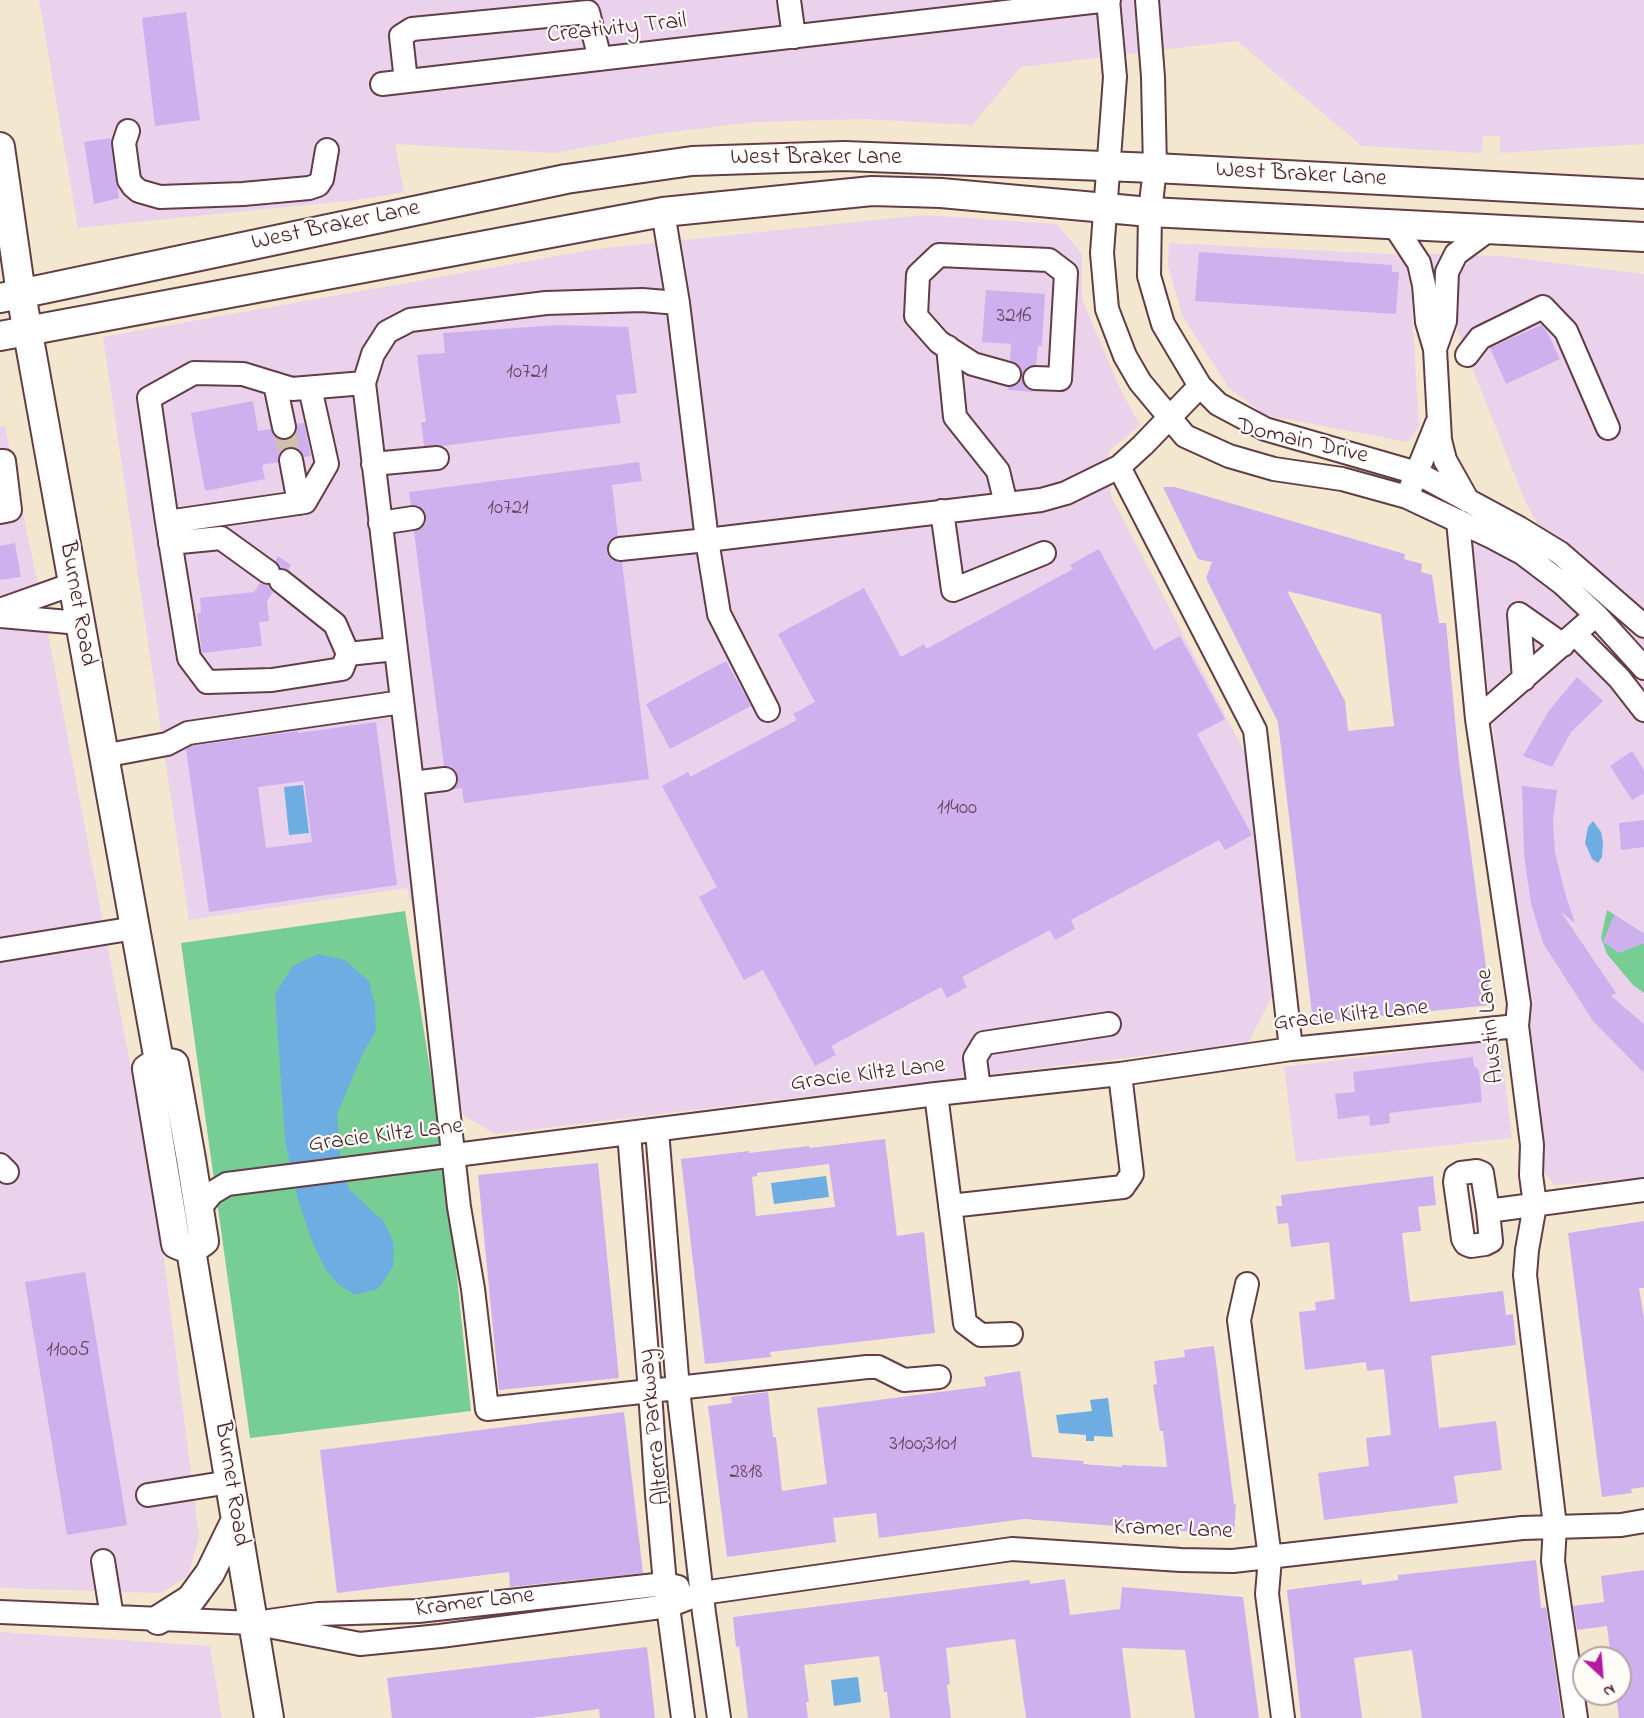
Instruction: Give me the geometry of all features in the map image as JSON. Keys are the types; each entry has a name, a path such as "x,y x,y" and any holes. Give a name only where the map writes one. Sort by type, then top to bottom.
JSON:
{"main road":[{"name":"Burnet Road","path":"0,147 11,296 28,330 159,1061"},
{"name":"West Braker Lane","path":"11,296 566,179 692,161 844,156 1155,168 1644,194"},
{"name":"West Braker Lane","path":"0,336 663,212 872,191 941,193 1150,212 1644,237"},
{"path":"159,1061 174,1064 191,1160 204,1240 191,1250 176,1244 147,1069 159,1061"},
{"name":"Burnet Road","path":"191,1250 269,1718"},
{"path":"158,1620 191,1599 210,1573 236,1520"}],"street":[{"path":"789,0 794,37"},
{"name":"Creativity Trail","path":"382,84 794,37 965,8 1108,0"},
{"name":"Domain Drive","path":"1108,0 1115,77 1102,253 1107,309 1125,356 1140,382 1185,436 1229,456 1274,469 1342,479 1463,512 1534,536 1560,553 1644,626"},
{"name":"Domain Drive","path":"1147,0 1152,51 1155,168 1150,212 1149,276 1163,324 1200,386 1218,404 1265,429 1417,473 1492,537 1522,553 1544,570 1596,615 1644,668"},
{"path":"406,81 401,36 412,29 588,12 600,59"},
{"path":"128,131 124,143 129,180 139,191 160,197 309,188 318,184 322,179 327,150"},
{"path":"663,212 678,303 707,540 719,614 768,710"},
{"path":"1394,225 1419,263 1424,285 1427,322 1435,349 1440,440 1463,512"},
{"path":"1435,349 1445,321 1447,272 1456,254 1490,229"},
{"path":"1009,374 973,364 939,342 916,316 918,275 939,255 1049,260 1066,273 1060,379 1035,378"},
{"path":"678,303 642,300 546,303 410,320 387,332 373,354 363,383 412,783 453,1155 473,1289 487,1409 867,1367 878,1367 904,1380 939,1377"},
{"path":"1467,355 1480,338 1543,307 1566,331 1608,428"},
{"path":"948,347 956,417 998,471 1006,504"},
{"path":"168,533 221,538 335,624 348,654 342,669 272,680 207,682 189,658 168,533 149,398 194,373 243,374 292,389 363,383"},
{"path":"275,384 284,427"},
{"path":"620,549 1041,500 1065,493 1119,467 1143,446 1200,386"},
{"path":"168,533 304,502 327,465 310,388"},
{"path":"1407,497 1438,420"},
{"path":"373,464 437,458"},
{"path":"291,460 299,503"},
{"path":"0,461 4,461 10,510 0,512"},
{"path":"1119,467 1255,730 1291,1049"},
{"path":"942,511 953,590 1044,553"},
{"name":"Austin Lane","path":"1463,512 1477,719 1519,1004 1517,1026 1532,1145 1531,1175 1535,1205 1525,1275 1555,1526 1553,1561 1576,1718"},
{"path":"380,523 413,518"},
{"path":"1544,570 1560,553"},
{"path":"0,610 73,584"},
{"path":"1524,679 1519,614 1569,640 1619,678 1644,710"},
{"path":"1477,719 1596,615"},
{"path":"0,616 80,623"},
{"path":"1613,633 1644,651"},
{"path":"348,654 395,649"},
{"path":"103,756 167,744 188,733 402,702"},
{"path":"412,783 445,779"},
{"path":"0,950 135,928"},
{"path":"979,1089 975,1058 984,1043 1109,1024"},
{"name":"Gracie Kiltz Lane","path":"227,1184 936,1094 1120,1074 1291,1049 1517,1026"},
{"path":"950,1206 1123,1187 1132,1174 1120,1074"},
{"path":"936,1094 965,1323 981,1335 1011,1334"},
{"name":"Alterra Parkway","path":"657,1130 678,1389 719,1718"},
{"name":"Alterra Parkway","path":"629,1133 657,1494 683,1718"},
{"path":"191,1160 227,1184 209,1196 199,1209"},
{"path":"1488,1211 1644,1190"},
{"path":"1247,1284 1239,1320 1270,1558 1267,1594 1283,1718"},
{"path":"148,1495 230,1482"},
{"name":"Kramer Lane","path":"253,1623 318,1614 418,1611 702,1593 1012,1549 1181,1560 1233,1561 1446,1536 1555,1526 1621,1525 1644,1521"},
{"path":"104,1561 112,1617"},
{"name":"Kramer Lane","path":"0,1612 253,1623 360,1644 440,1636 667,1595"}],"shaded area":[{"path":"39,0 1644,0 1644,144 1500,153 1500,136 1483,136 1482,153 1362,146 1237,41 1021,67 972,125 866,119 754,122 656,134 554,153 395,144 404,192 356,200 78,228"},
{"path":"924,215 1057,224 1082,254 1082,299 1121,391 1140,425 1109,451 1111,496 1245,753 1274,993 1248,1043 495,1134 464,1116 407,888 189,920 103,337 597,249"},
{"path":"1169,243 1409,255 1419,427 1408,442 1265,415 1229,388 1183,317 1168,266"},
{"path":"1427,254 1501,256 1644,274 1644,1178 1555,1185 1544,1173 1541,1161 1543,1137 1471,549 1481,542 1512,560 1563,598 1591,624 1525,501"},
{"path":"0,426 5,426 48,634 158,1210 199,1537 188,1576 161,1593 0,1588"},
{"path":"1500,1040 1512,1138 1296,1162 1284,1067"},
{"path":"0,1632 210,1646 222,1718 0,1718"}],"green space":[{"path":"1607,910 1644,934 1644,993 1633,985 1607,954 1601,938"},
{"path":"405,911 446,1171 471,1411 250,1438 181,943"}],"water":[{"path":"303,785 309,833 289,835 284,787"},
{"path":"1593,821 1601,832 1603,842 1602,857 1598,863 1592,859 1585,843 1588,827"},
{"path":"318,954 345,960 369,981 375,1006 376,1031 364,1051 337,1114 340,1155 349,1189 384,1222 394,1244 393,1267 378,1289 355,1295 338,1284 326,1270 312,1241 298,1200 285,1141 275,994 293,966"},
{"path":"826,1176 829,1197 774,1204 771,1183"},
{"path":"1108,1398 1113,1437 1094,1436 1094,1441 1086,1441 1086,1435 1059,1433 1056,1415 1092,1411 1090,1400"},
{"path":"858,1677 861,1702 834,1706 831,1680"}],"building":[{"path":"186,12 200,120 155,126 142,18"},
{"path":"110,138 119,198 94,204 84,142"},
{"path":"1199,252 1392,265 1392,272 1399,272 1396,314 1195,301"},
{"path":"986,290 1045,294 1042,346 1038,346 1036,365 1028,366 1022,375 1019,365 1010,360 1011,344 982,342"},
{"path":"558,325 628,327 637,393 616,395 621,423 442,446 424,446 421,422 426,422 417,355 445,353 443,333"},
{"path":"1541,325 1546,330 1560,359 1506,384 1490,348"},
{"path":"1022,378 1027,389 1034,392 1008,390 1008,387 1018,384"},
{"path":"253,401 258,431 271,429 279,440 286,440 293,437 297,431 297,424 304,423 311,456 304,457 302,452 296,448 288,447 283,449 279,455 278,462 262,465 265,479 205,491 191,413"},
{"path":"639,462 642,481 612,485 618,536 612,538 608,543 607,550 609,557 622,562 649,779 464,803 462,788 454,789 458,778 456,771 444,766 414,531 422,528 426,517 423,509 417,505 411,505 409,492"},
{"path":"1163,487 1175,487 1405,554 1404,559 1422,564 1421,572 1432,575 1439,623 1446,623 1459,762 1491,1005 1313,1023 1278,722 1206,578 1212,562 1198,559","holes":["1287,591 1381,614 1394,726 1348,731 1345,701"]},
{"path":"15,543 21,577 0,580 0,546"},
{"path":"1099,549 1154,650 1180,636 1225,719 1197,734 1252,835 1225,850 1219,840 1071,920 1075,929 1055,940 1050,930 962,977 967,987 947,998 941,987 831,1046 836,1055 815,1066 763,970 744,980 699,897 717,887 662,786 688,772 690,777 797,720 793,714 815,702 778,634 864,588 901,657 924,644 926,649 1073,569 1070,565"},
{"path":"278,556 291,565 288,570 281,568 275,561"},
{"path":"260,583 268,585 273,592 267,601 269,621 259,622 262,646 202,653 197,613 201,613 200,598 254,592"},
{"path":"726,661 751,706 670,749 646,704"},
{"path":"1577,677 1603,701 1571,732 1552,767 1523,756 1548,712"},
{"path":"376,722 397,885 209,912 186,749 192,746 298,731 298,733","holes":["304,781 312,842 266,848 258,787"]},
{"path":"1632,751 1644,770 1644,793 1632,800 1610,766"},
{"path":"1522,786 1557,790 1553,822 1555,853 1575,923 1561,912 1616,993 1611,996 1644,1024 1644,1073 1593,1021 1543,943 1531,903 1524,855"},
{"path":"1644,820 1644,847 1621,850 1619,823"},
{"path":"1614,915 1644,934 1644,943 1619,953 1603,942"},
{"path":"1473,1057 1474,1066 1479,1070 1482,1102 1389,1113 1390,1123 1370,1126 1369,1115 1338,1119 1335,1094 1355,1092 1353,1072"},
{"path":"885,1139 897,1236 924,1232 935,1333 770,1352 771,1357 705,1364 681,1159 749,1151 749,1153 809,1146 810,1148","holes":["829,1164 835,1207 756,1216 752,1177 757,1176 757,1173"]},
{"path":"598,1163 619,1378 499,1390 478,1175"},
{"path":"1433,1176 1436,1205 1418,1207 1421,1231 1402,1233 1410,1302 1503,1291 1506,1315 1513,1314 1516,1345 1431,1356 1439,1428 1496,1421 1502,1470 1454,1476 1458,1503 1324,1520 1318,1473 1369,1466 1366,1438 1391,1435 1384,1369 1367,1371 1366,1362 1305,1370 1299,1312 1316,1310 1315,1302 1335,1299 1329,1242 1291,1247 1288,1223 1278,1224 1276,1206 1282,1206 1281,1195"},
{"path":"1644,1221 1644,1288 1639,1288 1644,1318 1644,1487 1631,1489 1632,1493 1602,1497 1568,1233"},
{"path":"85,1272 127,1525 67,1535 25,1282"},
{"path":"1214,1346 1234,1504 1236,1504 1234,1535 1024,1519 879,1538 876,1513 833,1518 836,1542 727,1557 708,1406 732,1403 731,1397 768,1392 782,1491 827,1484 817,1408 986,1386 984,1377 1020,1371 1032,1457 1122,1467 1122,1465 1167,1467 1163,1431 1160,1431 1153,1385 1157,1384 1154,1361 1185,1357 1184,1350"},
{"path":"624,1412 643,1573 510,1587 509,1572 337,1593 320,1450"},
{"path":"1536,1560 1541,1608 1546,1607 1562,1718 1422,1718 1412,1650 1354,1658 1362,1718 1301,1718 1287,1590 1361,1580 1362,1585 1398,1580 1398,1575"},
{"path":"1644,1570 1644,1718 1619,1718 1618,1706 1632,1706 1632,1646 1610,1646 1607,1626 1577,1630 1573,1606 1604,1602 1601,1576"},
{"path":"1065,1579 1070,1615 1120,1609 1122,1587 1243,1597 1259,1718 1195,1718 1185,1650 1122,1648 1131,1718 1026,1718 1015,1639 946,1648 951,1718 890,1718 879,1656 804,1665 809,1702 806,1702 808,1718 748,1718 733,1617 1030,1580 1030,1584"},
{"path":"647,1647 655,1718 600,1718 599,1709 532,1718 392,1718 387,1678"}],"tunnel":[{"path":"284,427 291,460"}]}
